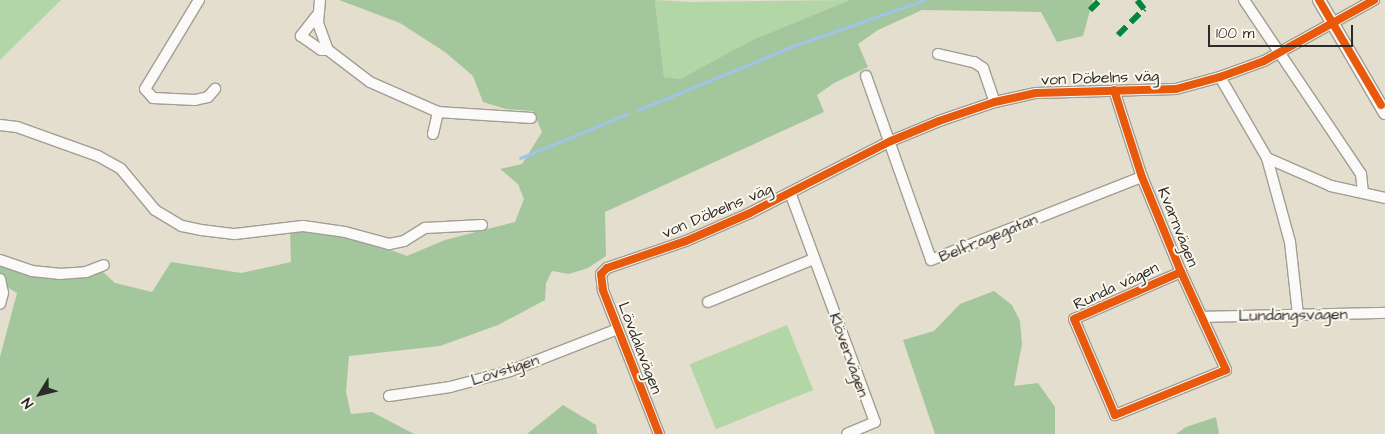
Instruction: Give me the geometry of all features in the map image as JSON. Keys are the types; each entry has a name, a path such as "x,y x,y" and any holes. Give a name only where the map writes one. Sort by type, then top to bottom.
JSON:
{"street":[{"path":"199,0 145,89 153,98 194,100 208,97 216,89"},
{"path":"320,0 318,14 319,30 328,50 370,82 438,112 531,118"},
{"path":"1244,0 1361,174 1363,192"},
{"path":"1319,0 1384,107"},
{"name":"von Döbelns väg","path":"603,271 686,241 791,195 891,141 995,102 1036,93 1176,89 1220,78 1281,53 1374,0"},
{"path":"318,14 301,36 321,50 328,50"},
{"path":"938,54 974,62 983,68 995,102"},
{"name":"Belfragegatan","path":"866,76 891,141 931,260 1142,177"},
{"path":"1220,78 1267,158 1290,242 1298,314"},
{"name":"Kvarnvägen","path":"1114,90 1142,177 1181,272 1226,370"},
{"path":"433,134 438,112"},
{"path":"0,125 17,127 98,156 121,169 161,215 182,226 201,230 235,234 303,226 345,232 389,244 404,241 425,228 482,225"},
{"path":"1267,158 1326,184 1385,198"},
{"name":"Klövervägen","path":"791,195 875,422 847,434"},
{"path":"708,302 814,259"},
{"path":"0,260 32,271 59,274 86,272 104,265"},
{"name":"Lövdalavägen","path":"603,271 603,290 659,434"},
{"name":"Runda vägen","path":"1181,272 1074,319 1115,415 1226,370"},
{"path":"0,279 3,292 0,304"},
{"name":"Lundängsvägen","path":"1202,317 1385,313"},
{"name":"Lövstigen","path":"388,396 450,387 510,371 618,329"}],"green space":[{"path":"0,0 61,0 0,60"},
{"path":"339,0 655,0 664,77 680,79 752,40 850,0 1093,0 1083,36 1057,42 1041,12 922,10 878,30 858,44 868,67 834,83 817,95 824,112 605,212 606,256 588,268 569,274 552,271 546,283 545,300 498,325 440,346 349,356 346,392 351,414 372,412 414,434 0,434 0,357 17,293 0,283 0,262 34,276 67,278 103,272 115,283 152,292 171,262 241,273 291,262 290,231 307,229 342,232 407,256 445,240 515,222 524,199 518,184 500,169 522,164 542,132 533,111 506,109 483,102 473,76 445,52 400,23"},
{"path":"655,0 690,2 850,0 752,40 680,79 664,77"},
{"path":"994,291 1012,305 1020,321 1022,344 1014,386 1038,383 1055,407 1055,434 935,434 903,340 934,331 960,304"},
{"path":"787,325 813,390 716,429 690,364"},
{"path":"563,405 596,425 597,434 527,434"},
{"path":"1216,417 1219,434 1176,434 1186,427"}],"waterway":[{"path":"638,110 793,46 924,0"},
{"path":"520,158 627,114"}],"marked path":[{"path":"1090,10 1100,0"},
{"path":"1118,35 1144,9 1137,0"}],"cycle path":[{"path":"1319,0 1381,105"},
{"path":"659,434 603,290 601,274 607,268 686,241 750,213 891,141 939,121 995,102 1036,93 1176,89 1220,77 1264,61 1374,0"},
{"path":"1114,90 1142,177 1181,272 1226,370 1115,415 1074,319 1181,272"}]}
